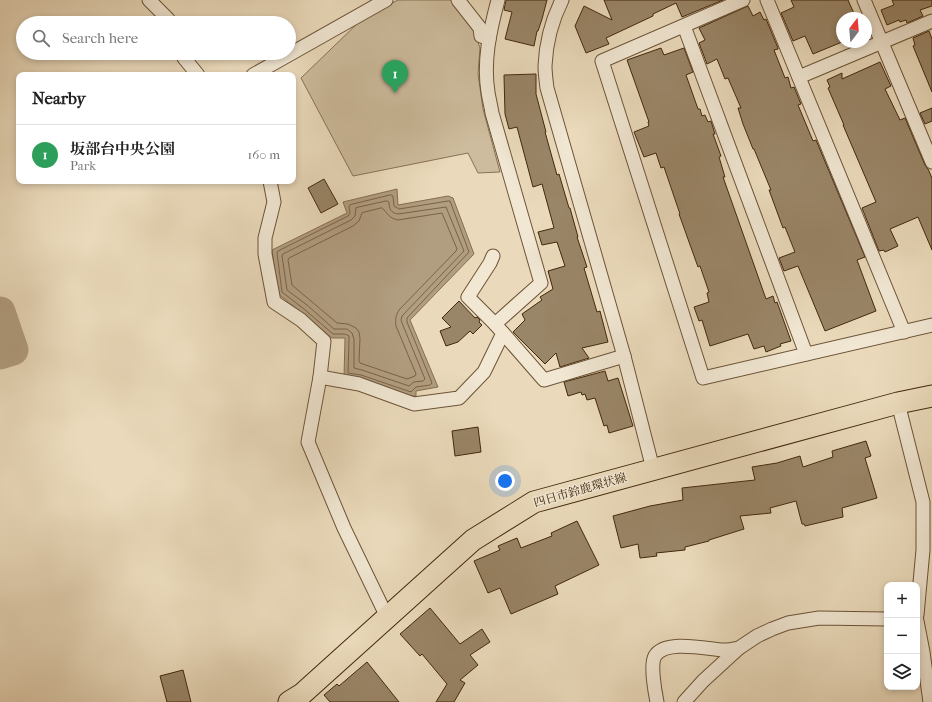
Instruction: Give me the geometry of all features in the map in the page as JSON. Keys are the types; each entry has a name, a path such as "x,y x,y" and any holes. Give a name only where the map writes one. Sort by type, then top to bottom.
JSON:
{"main road":[{"name":"四日市鈴鹿環状線","path":"289,702 302,694 472,540 534,502 898,403 932,396"}],"street":[{"path":"149,0 165,16"},
{"path":"296,51 386,0"},
{"path":"458,0 480,28 481,36 489,39"},
{"path":"320,377 360,384 414,404 459,398 484,372 499,328 541,283 492,113 488,91 486,68 489,39 498,0"},
{"path":"562,0 554,17 548,42 545,66 547,88 624,356 653,469"},
{"path":"743,0 602,61 704,378 932,325"},
{"path":"767,0 904,332"},
{"path":"864,0 932,162"},
{"path":"799,76 932,21"},
{"path":"684,26 806,354"},
{"path":"186,60 196,72"},
{"path":"259,72 280,60"},
{"path":"271,184 274,202 265,238 265,254 274,302 301,320 324,341 320,377 308,442 344,528 387,617"},
{"path":"493,256 468,297 499,328 544,380 624,356"},
{"path":"898,403 923,502 923,550 920,582"},
{"path":"684,702 703,681 739,648 757,636 772,629 788,624 819,618 884,619"},
{"path":"920,636 930,702"},
{"path":"657,702 653,666 655,656 658,652 675,646 729,650 739,648"}],"shaded area":[{"path":"398,0 451,0 473,29 480,48 478,74 483,109 500,172 478,173 468,153 353,176 301,78 361,20"}],"water":[{"path":"397,189 398,205 448,196 453,198 474,254 410,320 438,387 416,391 416,396 409,396 344,377 345,338 332,338 278,294 272,250 347,213 343,202"}],"building":[{"path":"506,0 547,0 534,46 505,39 512,12 504,10"},
{"path":"604,0 723,0 682,17 676,3 653,14 653,16 606,38 609,44 586,53 575,26 584,6 612,20"},
{"path":"791,0 848,0 853,12 836,12 836,44 813,54 805,36 793,41 781,13 794,7"},
{"path":"892,0 932,0 932,6 920,10 923,16 907,23 906,20 900,22 899,20 887,25 881,10 894,5"},
{"path":"748,6 753,16 760,12 764,20 766,19 778,48 774,50 785,78 788,77 791,88 794,87 801,104 798,105 813,141 816,140 865,257 857,260 876,311 825,331 798,266 784,271 779,258 795,252 785,227 783,228 769,190 771,190 743,124 738,108 741,108 728,78 725,79 717,59 707,64 699,43 705,40 699,28"},
{"path":"929,31 932,39 932,92 913,46 915,45 913,38"},
{"path":"661,48 664,55 684,48 693,72 686,75 698,109 700,109 702,116 705,115 708,122 711,121 715,134 713,134 721,156 719,157 725,177 723,177 766,299 773,296 775,303 777,302 791,341 780,344 781,346 766,352 764,346 754,349 748,334 710,346 702,320 699,321 694,307 709,302 707,293 709,292 700,266 698,267 664,167 661,168 656,153 644,157 634,132 649,126 649,122 627,60"},
{"path":"880,62 891,86 885,89 900,120 905,118 932,178 932,250 918,217 890,229 898,246 885,252 884,250 879,251 862,208 876,202 828,88 830,87 827,80 842,73 842,79"},
{"path":"536,74 536,94 545,132 557,175 559,174 570,208 577,237 587,267 584,268 597,312 600,311 608,342 582,348 589,358 560,367 556,353 545,364 513,332 525,320 522,314 542,300 540,297 553,289 548,271 565,266 557,242 542,245 538,232 554,228 542,184 533,187 517,127 509,129 505,114 504,75"},
{"path":"932,108 932,121 925,124 920,113"},
{"path":"324,179 338,204 321,213 308,188"},
{"path":"459,301 475,318 477,317 480,320 479,322 482,325 473,334 470,331 458,342 446,346 440,331 451,327 442,318"},
{"path":"605,371 608,381 618,378 633,426 609,433 607,425 604,426 595,398 587,400 585,394 582,395 581,392 568,396 564,382"},
{"path":"478,427 481,452 455,456 452,431"},
{"path":"866,441 871,456 865,458 877,498 842,508 843,517 805,526 802,524 796,501 770,508 771,513 740,516 744,529 709,541 685,547 685,550 656,553 657,556 640,558 638,544 621,548 613,516 650,506 683,500 682,488 755,480 752,467 777,463 800,456 803,467 833,457 832,451"},
{"path":"577,521 599,565 555,586 558,594 511,614 500,588 488,593 474,561 500,550 498,546 517,538 521,548 552,536 551,533"},
{"path":"430,608 460,644 482,629 490,642 470,655 478,665 460,680 465,683 454,702 436,702 447,684 422,654 420,656 400,634"},
{"path":"367,662 399,702 330,702 324,695 337,684 339,686"},
{"path":"183,670 191,702 167,702 160,676"}],"waterway":[{"path":"0,312 13,350 0,354"}],"place":[{"name":"坂部台中央公園","path":"395,93"}]}
